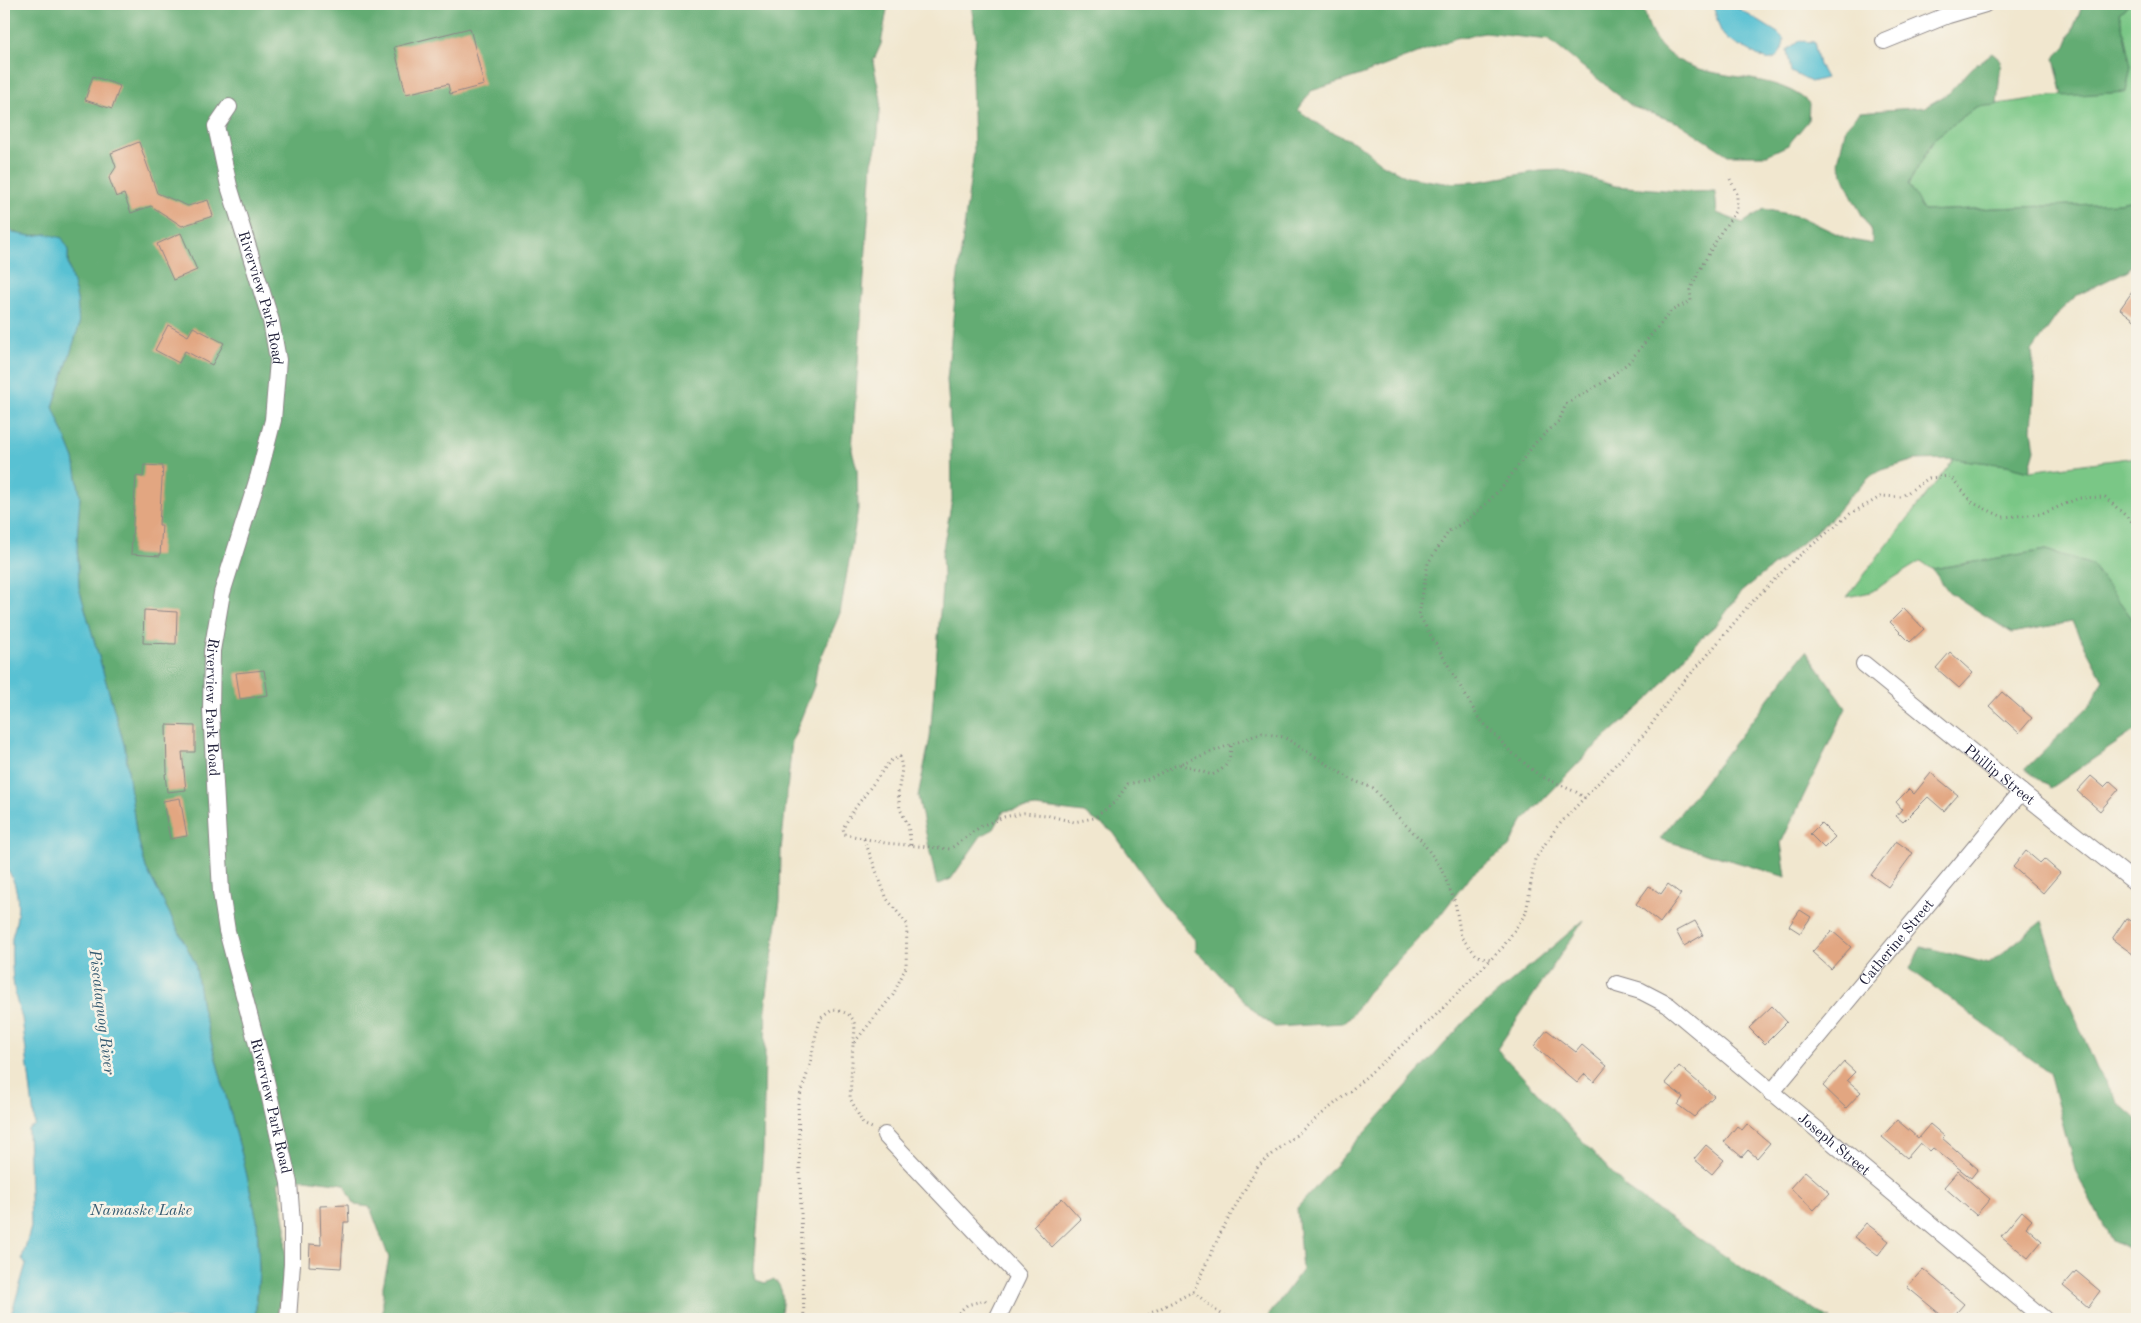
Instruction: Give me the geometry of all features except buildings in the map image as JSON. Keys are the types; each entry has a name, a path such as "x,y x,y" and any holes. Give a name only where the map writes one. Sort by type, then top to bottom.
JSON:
{"street":[{"path":"1884,41 1948,14 1985,4"},
{"name":"Riverview Park Road","path":"229,107 216,126 229,186 240,225 271,321 278,360 273,420 258,478 222,593 212,651 211,720 221,892 227,931 277,1125 289,1183 292,1223 292,1264 288,1319"},
{"name":"Phillip Street","path":"1864,664 2137,884"},
{"name":"Catherine Street","path":"1771,1093 2021,792"},
{"name":"Joseph Street","path":"1617,984 1641,991 1668,1005 1771,1093 2044,1319"},
{"path":"885,1135 1018,1276 999,1317"}],"path":[{"path":"1585,798 1540,776 1510,751 1478,717 1419,615 1428,563 1449,531 1473,515 1503,486 1534,443 1559,421 1566,404 1604,382 1628,363 1671,311 1691,301 1690,290 1703,264 1721,232 1737,210 1737,194 1730,179"},
{"path":"1139,1319 1193,1292 1222,1230 1258,1166 1349,1092 1435,1016 1503,947 1526,913 1535,859 1556,828 1647,731 1675,690 1706,658 1748,606 1794,560 1850,514 1882,496 1901,497 1929,478 1950,476 1973,503 2003,517 2042,514 2080,498 2105,497 2137,526"},
{"path":"911,845 908,825 900,809 898,793 902,769 900,757 890,761 843,828 844,834 885,843 950,849 981,826 1004,817 1024,813 1046,815 1074,822 1094,818 1115,802 1128,784 1146,780 1179,764 1262,733 1284,737 1352,780 1373,788 1392,811 1420,839 1440,866 1455,902 1461,937 1477,956 1491,959"},
{"path":"1179,764 1212,775 1224,769 1230,757 1231,746"},
{"path":"853,1044 893,995 906,967 907,924 887,899 864,838"},
{"path":"804,1319 798,1102 810,1065 821,1018 832,1010 844,1011 850,1015 856,1026 850,1098 863,1124 885,1135"},
{"path":"1193,1292 1212,1309 1232,1319"},
{"path":"951,1319 967,1305 985,1300 999,1317"}],"green space":[{"path":"4,4 888,4 881,44 873,62 881,100 877,144 872,163 852,450 857,469 858,509 840,613 817,667 814,686 792,741 781,850 780,901 766,1001 763,1152 754,1270 756,1280 765,1283 774,1279 778,1283 782,1293 780,1319 383,1319 383,1286 389,1258 370,1207 355,1205 344,1184 305,1179 278,1182 286,1227 285,1263 277,1319 255,1319 259,1271 257,1221 243,1159 202,1008 195,963 146,868 136,832 125,748 79,588 77,540 80,496 74,459 53,407 79,326 77,299 68,264 68,248 47,234 28,236 18,234 4,223 4,146 8,129 4,80"},
{"path":"971,4 1642,4 1654,37 1668,53 1686,64 1707,71 1751,79 1792,91 1809,103 1808,121 1788,145 1767,155 1728,155 1679,123 1633,107 1549,40 1485,33 1456,38 1361,75 1311,91 1298,110 1325,129 1358,144 1381,163 1407,177 1444,183 1475,182 1540,171 1563,170 1615,186 1689,192 1715,191 1717,213 1743,223 1764,209 1801,217 1848,239 1872,244 1872,233 1852,197 1838,162 1846,127 1860,112 1925,107 1949,93 1972,68 1992,53 2001,61 1997,105 1976,107 1935,138 1908,184 1924,211 2120,203 2137,199 2137,257 2128,270 2076,296 2060,311 2032,351 2035,381 2032,430 2035,450 2029,471 2007,465 1954,459 1915,460 1879,471 1871,476 1849,497 1830,520 1741,592 1718,623 1697,642 1654,694 1589,752 1523,821 1509,847 1471,875 1438,918 1367,993 1350,1018 1342,1023 1275,1027 1259,1016 1196,950 1196,941 1160,899 1113,832 1084,813 1036,807 1004,811 994,829 981,836 951,879 937,885 918,796 930,738 943,575 942,554 952,500 951,434 947,380 955,298 974,151 972,76 976,39"},
{"path":"2083,4 2130,4 2119,13 2131,66 2126,92 2063,96 2054,58 2066,46"},
{"path":"2130,4 2137,4 2137,199 2120,203 1924,211 1908,185 1935,138 1976,107 2053,96 2126,92 2131,66 2119,13"},
{"path":"2137,457 2137,625 2092,565 2046,550 1932,569 1921,561 1871,592 1847,597 1954,459 2007,465 2029,471"},
{"path":"2046,550 2092,565 2137,625 2137,729 2051,788 2025,769 2090,705 2103,680 2072,622 2012,633 1949,592 1932,569"},
{"path":"1806,651 1846,708 1781,843 1786,877 1660,839"},
{"path":"1584,920 1497,1049 1627,1189 1754,1276 1831,1319 1266,1319 1302,1270 1297,1208 1465,1021"},
{"path":"2042,921 2064,991 2097,1069 2119,1103 2137,1119 2137,1253 2112,1241 2076,1173 2049,1073 1910,969 1921,946 1989,964"}],"water":[{"path":"1712,4 1731,4 1778,33 1784,39 1780,54 1774,58 1766,59 1727,39 1721,31"},
{"path":"1799,41 1814,42 1819,65 1826,78 1811,82 1791,72 1787,50"},
{"name":"Namaske Lake","path":"4,223 13,233 31,236 47,234 62,238 68,248 68,264 77,299 79,326 53,407 74,459 80,496 77,540 79,588 125,748 136,832 146,868 195,963 202,1008 243,1159 257,1220 259,1271 255,1319 10,1319 26,1264 22,1259 31,1227 28,1129 35,1125 22,1018 16,999 13,979 12,938 16,924 17,899 15,884 4,864"}],"water label":[{"name":"Piscataquog River","path":"103,1012"}]}
